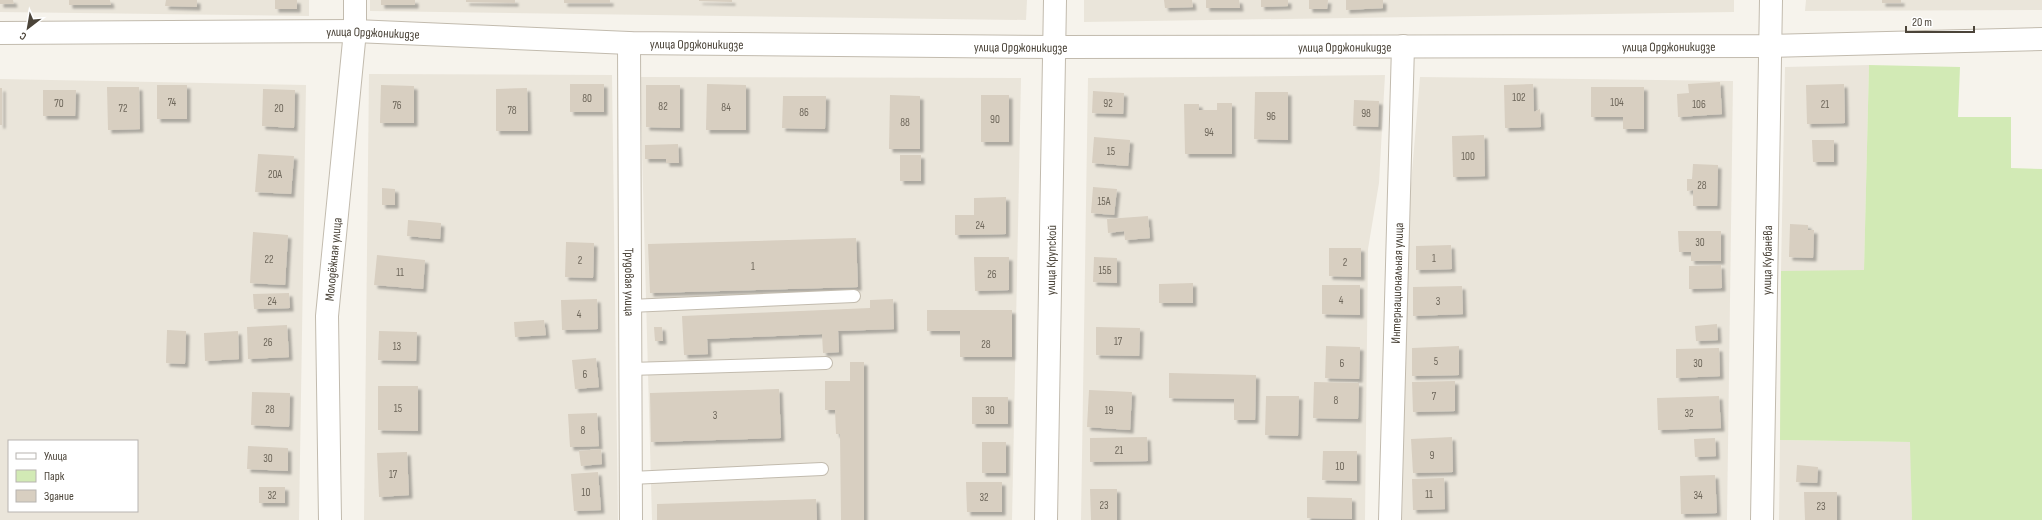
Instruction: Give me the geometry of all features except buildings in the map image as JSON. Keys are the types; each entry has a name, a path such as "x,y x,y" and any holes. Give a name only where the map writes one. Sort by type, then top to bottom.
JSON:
{"street":[{"name":"Молодёжная улица","path":"330,520 327,316 355,31 355,0"},
{"name":"улица Крупской","path":"1046,520 1055,0"},
{"name":"улица Кубанёва","path":"1762,520 1770,0"},
{"name":"улица Орджоникидзе","path":"0,34 355,31 629,43 1054,47 1769,46 2042,39"},
{"name":"Трудовая улица","path":"629,43 631,520"},
{"name":"Интернациональная улица","path":"1390,520 1403,46"}],"lane":[{"path":"630,306 854,296"},
{"path":"630,368 826,363"},
{"path":"631,478 822,469"}],"shaded area":[{"path":"0,0 309,0 309,16 0,12"},
{"path":"370,0 1027,0 1026,20 370,11"},
{"path":"1084,0 1734,0 1734,12 1084,22"},
{"path":"1806,0 2042,0 2042,10 1805,11"},
{"path":"1869,65 1864,271 1781,271 1785,67"},
{"path":"369,74 612,75 618,520 364,520"},
{"path":"1385,75 1379,183 1368,249 1365,520 1081,520 1088,78"},
{"path":"640,77 1021,78 1012,520 652,520"},
{"path":"1420,77 1733,81 1727,520 1402,520 1406,244"},
{"path":"0,79 306,85 299,520 0,520"},
{"path":"1780,440 1911,442 1912,520 1779,520"}],"green space":[{"path":"1869,65 1960,67 1958,117 2011,117 2011,168 2042,169 2042,520 1912,520 1910,442 1780,440 1781,271 1864,270"}]}
